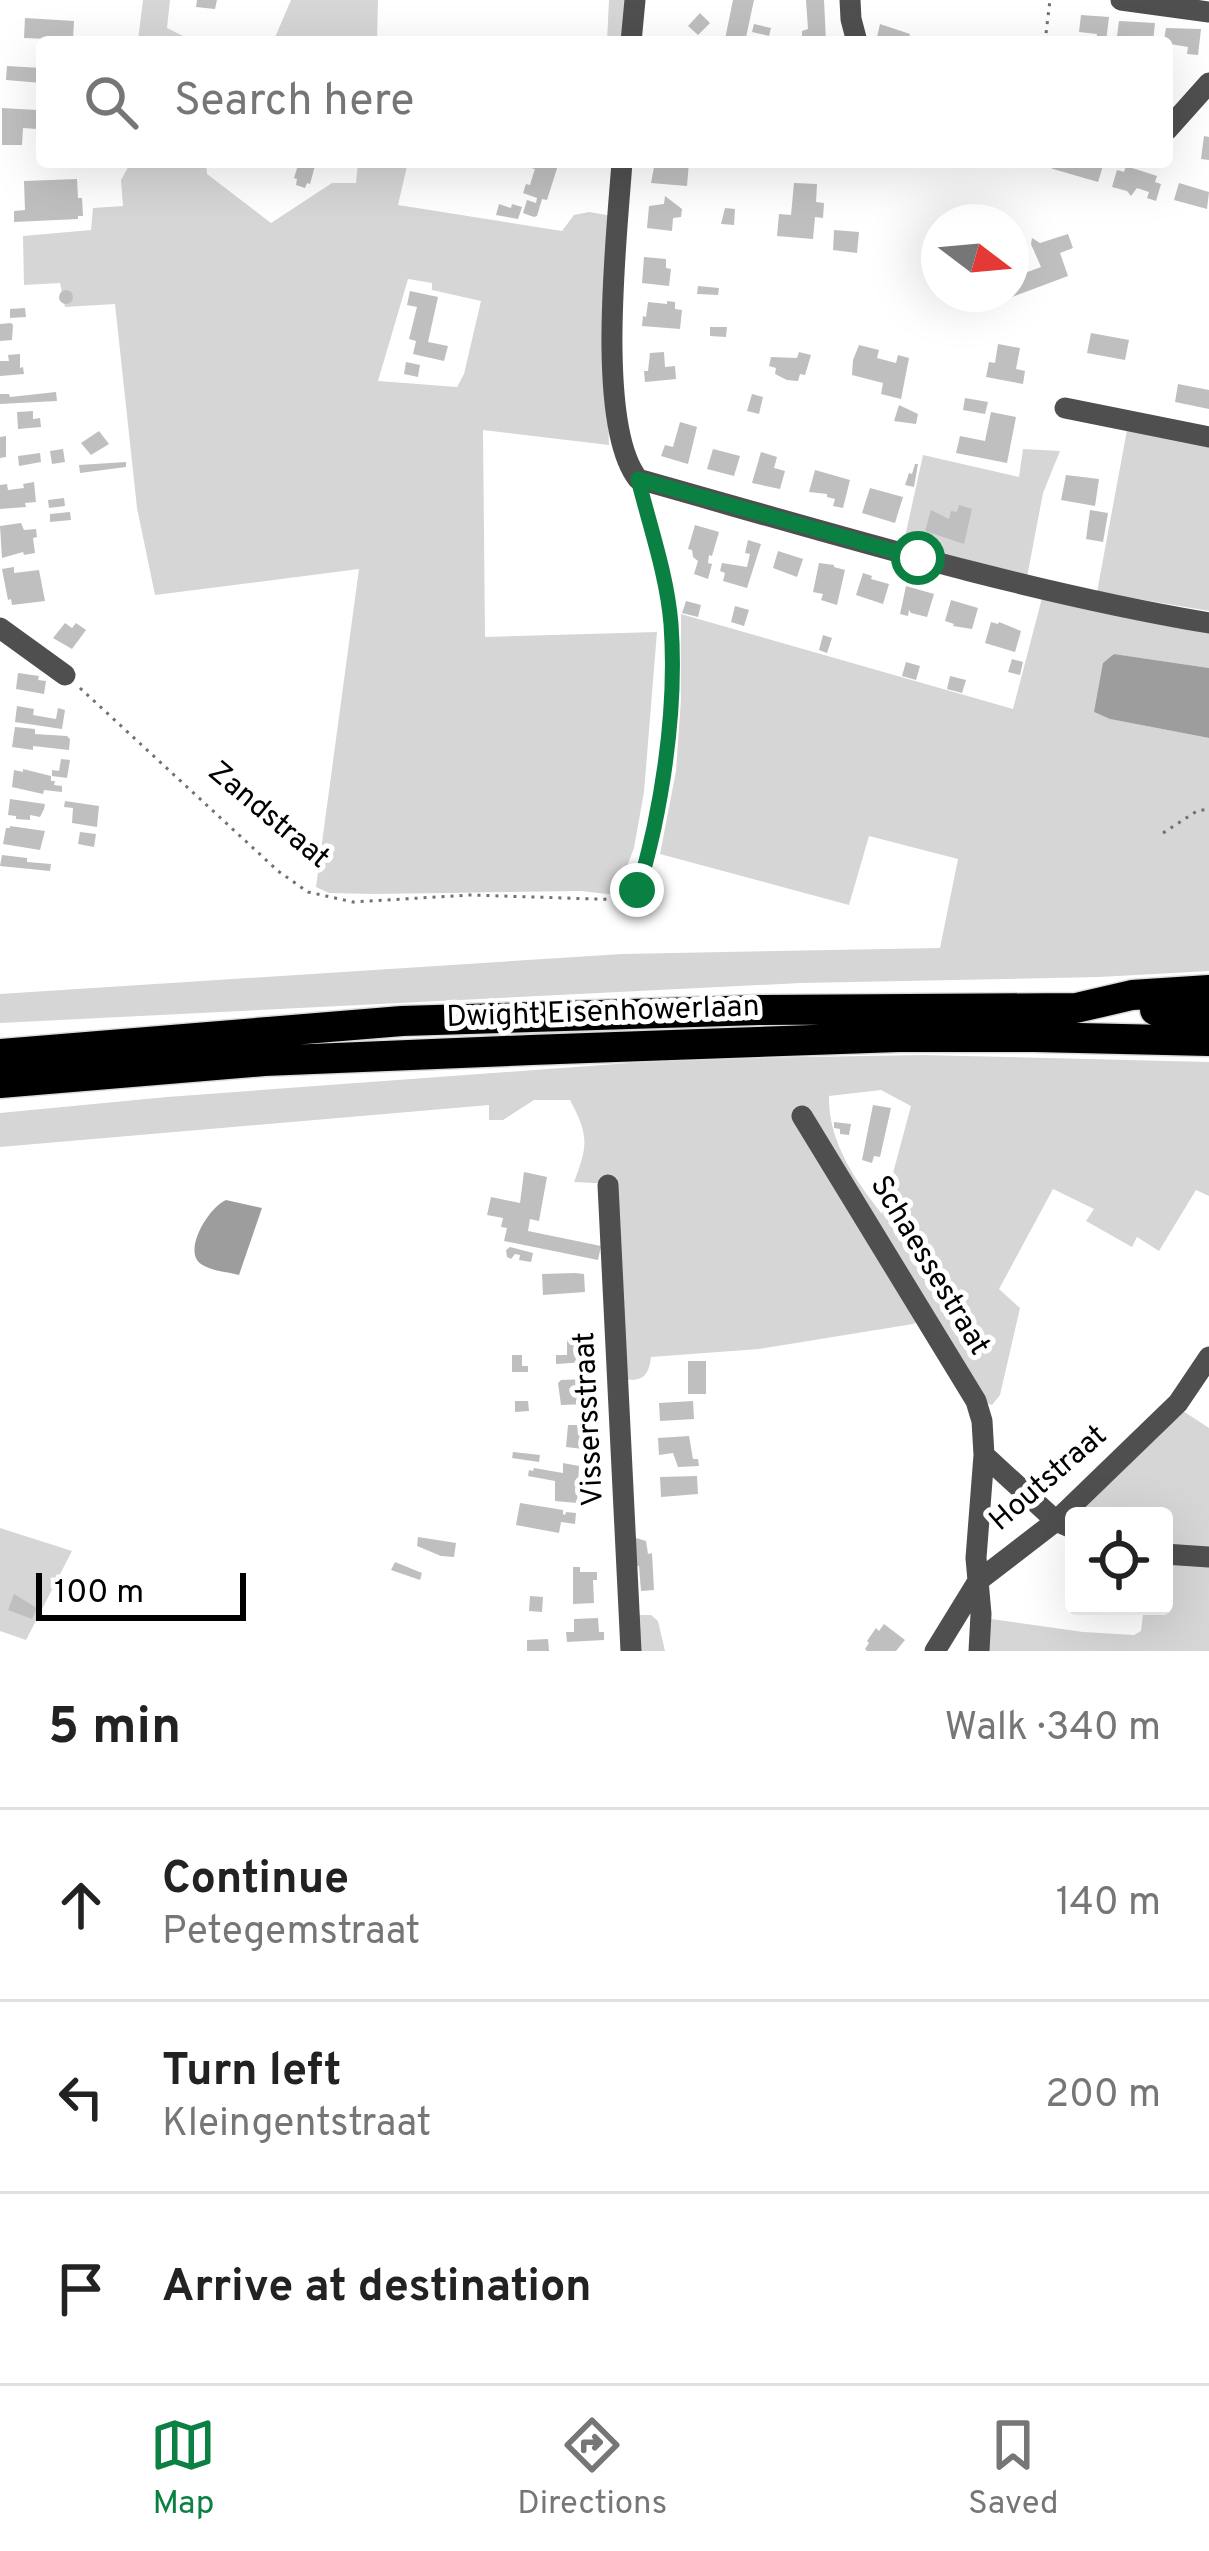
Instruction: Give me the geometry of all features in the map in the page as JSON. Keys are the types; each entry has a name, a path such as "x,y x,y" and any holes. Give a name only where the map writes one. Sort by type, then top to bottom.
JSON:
{"highway":[{"path":"1076,1007 1132,995 1209,990"},
{"path":"1076,1007 1209,1012"},
{"name":"Dwight Eisenhowerlaan","path":"0,1054 402,1021 1076,1007"},
{"path":"0,1039 80,1035 114,1046"},
{"name":"Dwight Eisenhowerlaan","path":"0,1083 264,1061 898,1037 1209,1041"}],"street":[{"path":"632,36 635,0"},
{"path":"850,0 856,36"},
{"path":"1121,0 1209,12"},
{"path":"1173,123 1209,83"},
{"path":"622,168 614,267 616,415 628,467 638,479 918,558 1122,608 1209,623"},
{"path":"1065,408 1209,437"},
{"path":"0,628 65,675"},
{"name":"Schaessestraat","path":"802,1116 976,1401 983,1455 976,1558 979,1651"},
{"name":"Vissersstraat","path":"608,1185 631,1651"},
{"name":"Houtstraat","path":"1082,1507 1178,1402 1209,1357"},
{"path":"983,1455 1065,1525"},
{"name":"Houtstraat","path":"935,1651 978,1581 1065,1525"},
{"path":"1173,1555 1209,1557"}],"path":[{"path":"1046,36 1050,0"},
{"name":"Zandstraat","path":"65,675 262,856 308,892 353,902 470,895 627,900 644,873 670,728 670,623 663,574 638,479"},
{"path":"1163,833 1197,811 1209,809"}],"shaded area":[{"path":"143,0 170,0 167,28 183,36 138,36"},
{"path":"291,0 378,0 377,36 276,36"},
{"path":"609,0 630,0 627,36 607,36"},
{"path":"128,168 206,168 207,174 271,223 332,183 356,183 357,168 407,168 398,205 562,231 574,215 612,216 606,352 609,445 483,430 485,637 657,632 644,792 634,848 616,895 581,891 329,893 316,887 359,569 155,595 137,508 115,304 65,307 60,283 24,285 23,236 91,230 93,208 123,206 121,180","holes":["408,279 432,283 432,290 481,301 457,387 378,381"]},
{"path":"1127,430 1209,447 1209,611 1097,592"},
{"path":"1023,449 1060,451 1043,493 1027,577 903,546 923,455 1019,477"},
{"path":"1042,598 1209,631 1209,668 1113,654 1094,712 1209,738 1209,971 800,983 0,1023 0,994 622,954 940,948 958,859 869,836 849,905 660,854 676,771 681,614 1013,709"},
{"path":"1114,654 1209,668 1209,738 1094,712 1103,663"},
{"path":"923,1055 1209,1062 1209,1196 1196,1190 1159,1251 1137,1237 1132,1247 1086,1221 1094,1209 1053,1189 999,1289 1020,1308 1000,1395 992,1405 986,1403 931,1314 913,1324 759,1349 651,1357 644,1376 624,1379 614,1184 574,1182 584,1141 570,1100 534,1100 503,1120 489,1120 489,1105 0,1147 0,1113 683,1059","holes":["881,1090 911,1106 882,1214 838,1144 829,1096"]},
{"path":"226,1200 262,1208 239,1275 201,1264 194,1250 212,1211"},
{"path":"1183,1411 1209,1428 1209,1549 1173,1547 1173,1507 1083,1507"},
{"path":"0,1528 72,1551 26,1640 0,1631"},
{"path":"1173,1561 1209,1563 1209,1651 983,1651 984,1618 1083,1632 1134,1635 1141,1631 1143,1615 1173,1615"},
{"path":"637,1615 651,1615 658,1621 665,1651 638,1651"}],"building":[{"path":"197,0 217,0 215,9 196,7"},
{"path":"733,0 754,0 746,36 726,36"},
{"path":"806,0 824,0 826,36 802,36 808,29"},
{"path":"700,13 710,23 698,35 688,26"},
{"path":"1081,15 1109,17 1107,36 1079,32"},
{"path":"25,18 74,21 73,36 24,38"},
{"path":"1119,21 1155,23 1154,36 1117,36"},
{"path":"754,24 771,28 769,36 752,32"},
{"path":"880,24 910,34 910,36 877,36"},
{"path":"1166,28 1201,29 1198,55 1187,54 1188,47 1173,44 1173,36 1165,36"},
{"path":"7,66 36,68 36,82 6,80"},
{"path":"2,108 36,110 36,129 23,128 22,145 2,145"},
{"path":"1204,136 1209,137 1209,160 1201,159"},
{"path":"297,168 314,168 305,188 296,185"},
{"path":"531,168 557,168 547,200 542,199 534,217 523,213 527,200 536,203 537,198 523,193 535,169"},
{"path":"654,168 688,168 687,186 651,183"},
{"path":"1051,168 1102,168 1098,182"},
{"path":"1132,168 1157,176 1155,182 1161,184 1156,201 1137,188 1131,196 1112,187 1117,170"},
{"path":"77,179 83,216 14,222 14,211 25,210 24,181"},
{"path":"794,183 817,184 816,202 824,203 823,218 815,217 813,239 777,236 779,214 791,215"},
{"path":"1179,183 1209,192 1207,209 1174,200"},
{"path":"665,196 682,209 681,217 673,218 672,231 647,228 649,206 664,204"},
{"path":"499,204 522,207 518,219 496,215"},
{"path":"725,208 735,209 734,225 721,224"},
{"path":"834,230 859,232 857,253 833,250"},
{"path":"1068,234 1073,248 1060,253 1068,276 1029,291 1029,271 1041,267 1032,238 1040,243"},
{"path":"644,257 666,259 666,268 671,269 669,286 642,283"},
{"path":"698,286 719,288 718,295 697,294"},
{"path":"66,290 73,297 66,304 59,297"},
{"path":"410,291 438,297 428,342 448,346 444,361 413,354 416,341 409,339 417,307 407,305"},
{"path":"667,301 682,310 680,329 642,326 648,302"},
{"path":"25,308 26,317 10,318 10,309"},
{"path":"11,323 12,340 0,341 0,324"},
{"path":"710,327 727,327 726,337 710,336"},
{"path":"1091,333 1129,340 1125,360 1087,353"},
{"path":"998,344 1020,348 1016,369 1025,371 1023,384 986,377 989,362 995,363"},
{"path":"859,345 879,350 877,358 896,363 898,355 909,358 901,399 881,394 883,383 852,375"},
{"path":"664,352 665,367 675,366 676,379 645,382 650,353"},
{"path":"799,352 811,355 798,381 775,374 776,368 769,366 771,357 797,358"},
{"path":"20,354 24,374 0,376 0,361"},
{"path":"406,362 420,365 418,377 404,374"},
{"path":"1178,384 1209,390 1209,409 1175,402"},
{"path":"56,392 57,401 0,404 0,394"},
{"path":"752,394 763,397 759,414 747,411"},
{"path":"965,398 988,402 985,414 963,410"},
{"path":"899,405 918,414 916,424 894,421"},
{"path":"33,411 41,427 18,429 17,412"},
{"path":"991,412 1016,417 1007,463 956,453 960,436 985,441"},
{"path":"680,422 697,427 688,464 661,456 665,445 673,447"},
{"path":"99,431 109,444 91,455 81,443"},
{"path":"6,436 6,457 0,458 0,437"},
{"path":"63,449 65,462 52,464 50,451"},
{"path":"713,449 740,456 734,476 707,469"},
{"path":"761,452 777,457 774,468 785,471 780,489 752,483"},
{"path":"40,453 41,462 19,466 18,456"},
{"path":"126,462 126,467 80,473 79,465"},
{"path":"915,464 914,487 905,485 912,474"},
{"path":"815,470 850,480 843,508 833,506 835,499 827,494 809,492"},
{"path":"1066,475 1099,479 1095,506 1061,500"},
{"path":"34,482 36,502 0,509 0,485 7,484 8,490"},
{"path":"870,488 903,497 895,523 862,513"},
{"path":"64,498 65,506 49,508 48,500"},
{"path":"959,505 972,509 964,544 925,531 931,510 949,519"},
{"path":"1090,510 1108,513 1103,542 1086,539"},
{"path":"70,512 71,520 50,522 50,514"},
{"path":"21,523 24,530 36,529 35,553 2,558 0,526"},
{"path":"695,525 719,532 709,555 708,579 694,574 698,561 688,549"},
{"path":"748,540 761,544 747,588 723,581 722,563 747,567"},
{"path":"778,551 803,559 797,577 773,568"},
{"path":"819,563 845,570 837,605 813,592"},
{"path":"14,567 14,573 39,570 45,601 12,605 2,569"},
{"path":"863,573 889,584 883,604 856,595"},
{"path":"906,586 934,594 927,617 909,610 908,616 900,614"},
{"path":"951,600 978,608 972,629 945,621"},
{"path":"686,601 701,605 698,617 682,613"},
{"path":"735,606 749,610 744,626 731,622"},
{"path":"991,622 1021,631 1015,652 985,643"},
{"path":"65,623 86,630 72,649 53,638"},
{"path":"823,635 832,638 827,653 819,650"},
{"path":"1012,659 1023,662 1020,675 1008,672"},
{"path":"906,662 920,666 916,680 902,676"},
{"path":"18,673 46,681 44,694 16,689"},
{"path":"950,676 966,680 962,693 947,689"},
{"path":"17,706 56,719 58,708 65,710 62,729 15,722"},
{"path":"15,727 67,736 69,750 12,747"},
{"path":"61,759 70,760 67,778 52,776 52,770 59,771"},
{"path":"14,770 51,776 62,792 44,790 43,794 12,787"},
{"path":"10,799 45,804 44,809 40,817 16,819 8,815"},
{"path":"65,801 99,806 97,827 72,823 73,808 64,807"},
{"path":"10,826 45,831 40,850 3,844"},
{"path":"80,832 96,834 94,847 78,844"},
{"path":"2,855 51,864 50,871 0,866"},
{"path":"873,1105 891,1108 880,1157 874,1156 872,1163 862,1160"},
{"path":"834,1122 851,1124 849,1135 840,1134"},
{"path":"524,1172 547,1177 539,1221 530,1219 528,1231 601,1246 598,1260 504,1241 503,1218 487,1215 491,1197 520,1203"},
{"path":"510,1247 533,1253 531,1262 519,1260 520,1255 507,1257"},
{"path":"542,1274 584,1274 585,1292 543,1295"},
{"path":"587,1339 587,1362 556,1364 556,1355 567,1355 567,1340"},
{"path":"512,1355 522,1355 522,1366 528,1366 528,1372 512,1372"},
{"path":"688,1361 706,1361 706,1394 688,1394"},
{"path":"586,1379 590,1404 561,1405 558,1383"},
{"path":"515,1401 528,1401 529,1411 515,1412"},
{"path":"693,1401 694,1419 660,1421 659,1403"},
{"path":"578,1421 590,1423 592,1450 566,1447 568,1425 578,1425"},
{"path":"689,1436 699,1466 678,1467 673,1453 659,1455 658,1438"},
{"path":"513,1452 540,1455 539,1462 512,1458"},
{"path":"563,1463 579,1466 577,1503 555,1501 555,1481 528,1476 534,1468 563,1473"},
{"path":"697,1476 698,1494 661,1497 660,1477"},
{"path":"520,1503 563,1510 565,1515 576,1513 575,1524 561,1522 559,1533 516,1525"},
{"path":"418,1537 456,1543 454,1557 417,1546"},
{"path":"636,1538 646,1541 648,1554 652,1553 654,1590 641,1591"},
{"path":"395,1562 422,1573 420,1580 391,1570"},
{"path":"573,1567 597,1572 594,1603 573,1604"},
{"path":"14,1594 37,1608 32,1619 8,1610"},
{"path":"530,1596 543,1597 542,1612 529,1611"},
{"path":"598,1618 604,1640 567,1642 566,1632 574,1632 574,1619"},
{"path":"884,1624 905,1640 896,1651 867,1651 867,1641"},
{"path":"548,1639 549,1651 527,1651 527,1640"}],"route":[{"path":"637,890 664,776 671,659 663,574 638,479 918,558"}]}
